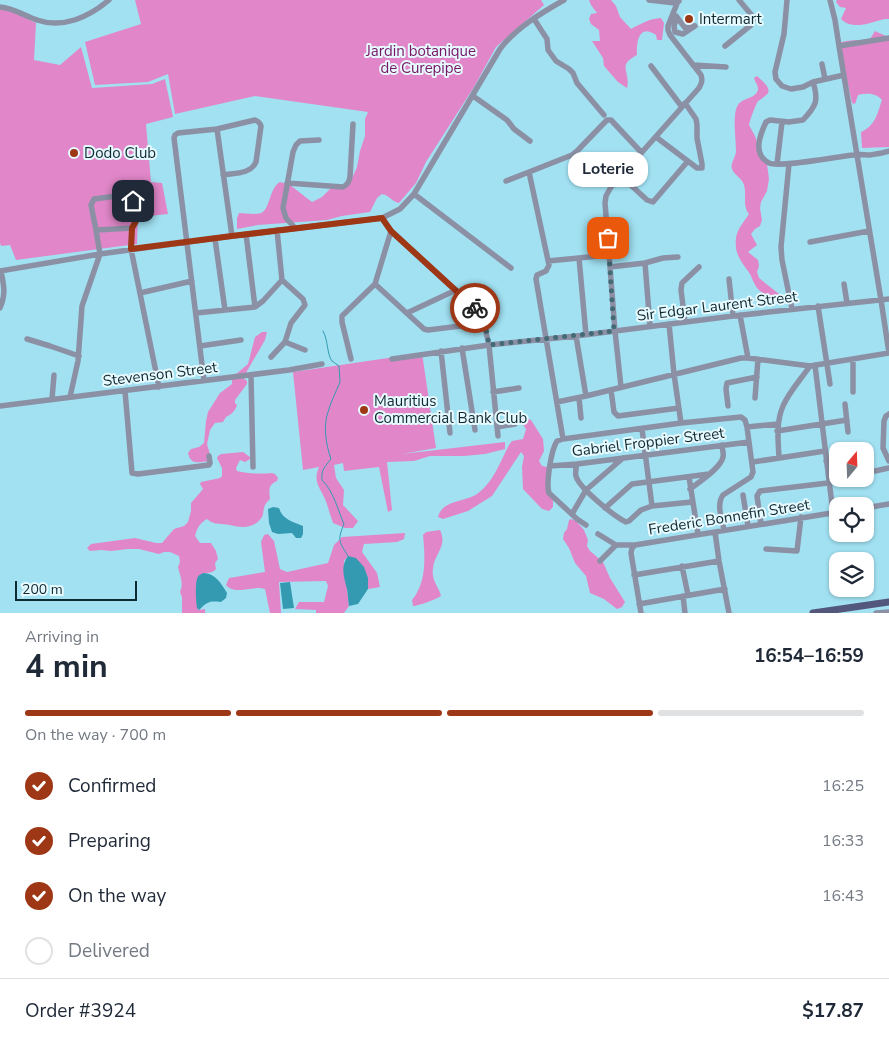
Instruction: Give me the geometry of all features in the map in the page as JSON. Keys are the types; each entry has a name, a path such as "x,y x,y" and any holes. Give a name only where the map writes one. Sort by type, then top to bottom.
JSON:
{"main road":[{"path":"813,613 846,611 889,602"}],"street":[{"path":"3,0 0,7 10,8 36,20 59,24 82,18 109,0"},
{"path":"649,0 675,3 679,1"},
{"path":"725,46 754,21 752,14 740,0"},
{"path":"787,0 784,34 775,72 776,79 782,86 790,89 803,88 813,82 844,75"},
{"path":"557,402 733,359 748,358 812,366 889,353 882,300 835,20 830,0"},
{"path":"0,308 5,291 1,271 131,249 382,218 400,208 414,194 507,40 517,30 562,1"},
{"path":"675,15 686,29 694,25 683,34 675,32 675,15 679,1"},
{"path":"620,387 614,331 606,196 608,191 684,105 702,81 701,75 670,35 668,26 675,15"},
{"path":"534,19 547,39 548,50 556,61 573,73 577,83 604,115"},
{"path":"838,46 889,38"},
{"path":"822,64 825,79"},
{"path":"693,65 726,67"},
{"path":"652,66 696,119 702,168 697,168 656,137"},
{"path":"813,82 817,98 815,104 803,120 782,122 770,120 766,122 758,148 763,158 769,163 788,164 889,151"},
{"path":"473,96 507,120 514,129 530,140"},
{"path":"506,180 572,155 607,120 611,120 642,152"},
{"path":"204,381 174,138 178,133 258,121 261,126 254,167 223,175"},
{"path":"777,164 782,122"},
{"path":"287,183 343,187 347,185 350,177 353,124"},
{"path":"217,128 232,236"},
{"path":"295,228 286,218 283,208 293,152 300,141 318,140"},
{"path":"621,176 647,200 653,202 688,161"},
{"path":"788,164 781,247 792,309"},
{"path":"529,172 549,266 546,271 537,275 536,279 562,439"},
{"path":"414,194 511,268"},
{"path":"70,397 78,356 82,306 100,254 91,205 94,199 124,195 133,201 136,221 132,228 131,249 159,387"},
{"path":"382,218 391,231 482,315 489,345 498,436"},
{"path":"96,230 132,228"},
{"path":"271,357 285,342 291,323 305,305 303,300 282,280 277,230"},
{"path":"351,359 342,316 375,284 391,231"},
{"path":"810,242 869,231"},
{"path":"246,234 255,307"},
{"path":"215,239 225,310"},
{"path":"548,261 609,255"},
{"path":"579,258 586,335"},
{"path":"610,267 645,263 664,258 678,258"},
{"path":"645,263 650,326"},
{"path":"685,322 681,290 682,283 699,267"},
{"path":"730,279 748,358"},
{"path":"196,313 255,307 282,280"},
{"path":"140,293 192,281"},
{"path":"375,284 421,326 428,330 485,323"},
{"path":"844,284 847,303"},
{"path":"407,313 456,290"},
{"name":"Sir Edgar Laurent Street","path":"392,359 462,348 889,299"},
{"path":"818,306 830,384"},
{"path":"669,324 681,423"},
{"path":"576,336 586,396"},
{"path":"27,339 78,356"},
{"path":"200,346 241,340"},
{"path":"285,342 304,350"},
{"path":"462,348 475,430"},
{"path":"441,351 450,433"},
{"path":"853,359 853,392"},
{"path":"755,398 758,360"},
{"name":"Stevenson Street","path":"0,406 251,375 322,364"},
{"path":"812,366 823,424 828,483 831,497"},
{"path":"779,457 778,427 783,406 812,366"},
{"path":"52,400 54,374"},
{"path":"251,375 253,467"},
{"path":"728,406 726,389 728,384 757,377"},
{"path":"493,392 519,388"},
{"path":"612,390 614,412 618,416 679,408"},
{"path":"125,391 132,474 208,465 210,464 210,456"},
{"path":"579,398 582,418"},
{"path":"845,404 848,432"},
{"path":"889,414 884,421 883,448 889,461"},
{"path":"586,525 549,493 550,466 555,443 559,440 681,423 741,417 745,420 747,427 753,462 753,474 720,498 719,506 724,530"},
{"path":"747,427 823,424 847,420"},
{"path":"497,427 515,424"},
{"path":"642,429 652,506"},
{"name":"Gabriel Froppier Street","path":"550,466 749,442"},
{"path":"690,489 719,465 724,455 722,445"},
{"path":"753,462 825,451"},
{"path":"572,514 586,490 623,458"},
{"path":"577,464 576,479 605,508 626,522 641,510 652,506 692,502"},
{"path":"875,471 889,468"},
{"path":"605,508 632,484 708,474"},
{"path":"689,477 698,534"},
{"path":"761,524 757,496 760,491 828,483"},
{"path":"744,495 748,526"},
{"path":"874,506 889,504"},
{"name":"Frederic Bonnefin Street","path":"640,613 631,553 632,548 636,545 829,513"},
{"path":"766,549 797,550 801,517"},
{"path":"715,532 729,613"},
{"path":"598,534 616,545 636,545"},
{"path":"600,561 616,545"},
{"path":"634,575 719,561"},
{"path":"682,566 686,596 685,613"},
{"path":"639,604 725,589"},
{"path":"876,613 889,612"}],"green space":[{"name":"Jardin botanique de Curepipe","path":"135,0 541,0 544,5 496,47 474,87 426,162 416,183 399,203 382,194 377,198 370,212 327,220 258,225 237,229 239,213 256,214 264,211 276,185 280,182 290,185 312,202 322,197 330,189 346,187 350,183 357,167 365,136 365,119 368,112 255,96 175,114 168,74 148,82 95,85 85,42 141,24"},
{"path":"589,0 611,0 616,6 620,17 631,29 661,18 664,23 662,40 657,40 656,35 646,31 640,36 637,45 637,55 627,62 626,66 627,88 618,82 604,66 603,58 592,41 600,41 599,30 591,24 589,19 591,14 597,13"},
{"path":"837,0 889,0 889,19 862,25 846,23 841,19 846,8 840,7 836,2"},
{"name":"Dodo Club","path":"0,10 10,10 36,23 34,60 60,65 81,47 92,88 152,84 165,79 173,117 146,124 151,182 162,183 168,214 138,217 137,244 16,260 10,245 1,246"},
{"path":"875,31 889,36 889,147 862,148 861,132 873,122 882,100 871,94 864,94 858,95 855,104 852,103 839,43 870,39"},
{"path":"757,76 769,91 758,101 749,125 767,164 769,179 767,191 761,202 762,220 760,226 751,234 757,245 748,252 758,260 757,272 759,278 784,298 785,304 772,299 758,289 739,258 736,249 738,232 749,214 745,204 744,185 732,169 732,162 736,151 735,114 740,102 755,95 757,92 758,88 754,78"},
{"path":"262,332 267,332 265,340 243,378 247,381 247,384 235,400 237,405 235,409 223,422 215,423 210,430 207,444 211,458 210,461 193,462 188,453 191,449 199,447 204,443 208,412 220,393 232,384 235,375 248,364 255,337"},
{"name":"Mauritius Commercial Bank Club","path":"422,353 436,448 402,454 505,442 505,449 485,454 430,456 414,461 387,462 392,510 388,512 379,467 344,471 343,463 334,465 336,478 344,490 343,505 358,521 353,528 345,528 333,523 318,484 317,472 319,467 303,470 293,372"},
{"path":"521,415 531,420 543,439 544,451 539,461 542,466 547,467 553,507 549,511 542,509 523,489 522,467 524,456 521,452 492,496 468,511 443,519 438,517 444,507 472,497 483,489 496,472 512,441 523,439 526,429 520,420"},
{"path":"243,452 250,459 245,462 240,460 236,468 237,471 254,474 272,473 278,478 269,490 270,499 265,505 262,517 252,526 239,527 215,523 207,519 198,528 195,536 200,543 211,543 218,559 215,563 215,570 203,573 197,608 199,610 205,609 205,613 182,613 182,597 180,592 182,583 178,567 180,562 179,556 170,552 159,554 139,549 90,551 87,548 91,544 135,538 162,543 174,529 184,526 188,522 191,503 203,489 200,484 201,482 222,476 222,468 217,458 218,456 221,454"},
{"path":"571,519 576,521 584,530 588,540 587,546 590,551 603,562 610,578 625,602 622,607 617,609 604,599 590,593 586,576 575,563 563,539"},
{"path":"440,530 442,546 434,563 433,573 441,596 413,606 412,600 423,577 423,535 426,532"},
{"path":"405,533 404,539 397,542 364,544 362,552 377,573 380,587 368,589 368,578 356,559 348,556 344,561 349,606 344,613 316,613 316,610 295,609 299,602 324,602 328,586 326,581 279,582 281,613 270,613 265,589 234,590 226,585 229,578 265,572 261,542 264,535 268,534 274,541 280,569 287,572 328,563 334,545 342,537"}],"water":[{"path":"273,507 279,508 280,512 288,520 303,526 301,538 296,538 292,533 278,534 272,532 268,509"},
{"path":"348,556 356,558 364,567 368,578 368,589 358,604 349,606 343,572"},
{"path":"203,573 211,575 220,582 227,593 226,598 221,602 209,602 199,610 197,608 196,581"},
{"path":"290,582 294,608 283,609 280,583"}],"waterway":[{"path":"323,331 330,358 339,366 340,382 326,417 326,436 331,459 325,466 322,480 332,495 344,524 340,534 340,541 348,556"}],"way so far":[{"path":"475,308 484,318 489,345 614,331 608,238"}],"place":[{"name":"Intermart","path":"689,19"},
{"name":"Dodo Club","path":"74,153"},
{"name":"Loterie","path":"608,238"},
{"name":"Mauritius Commercial Bank Club","path":"364,410"}],"route":[{"path":"133,201 136,221 132,228 131,249 382,218 391,231 475,308"}]}
